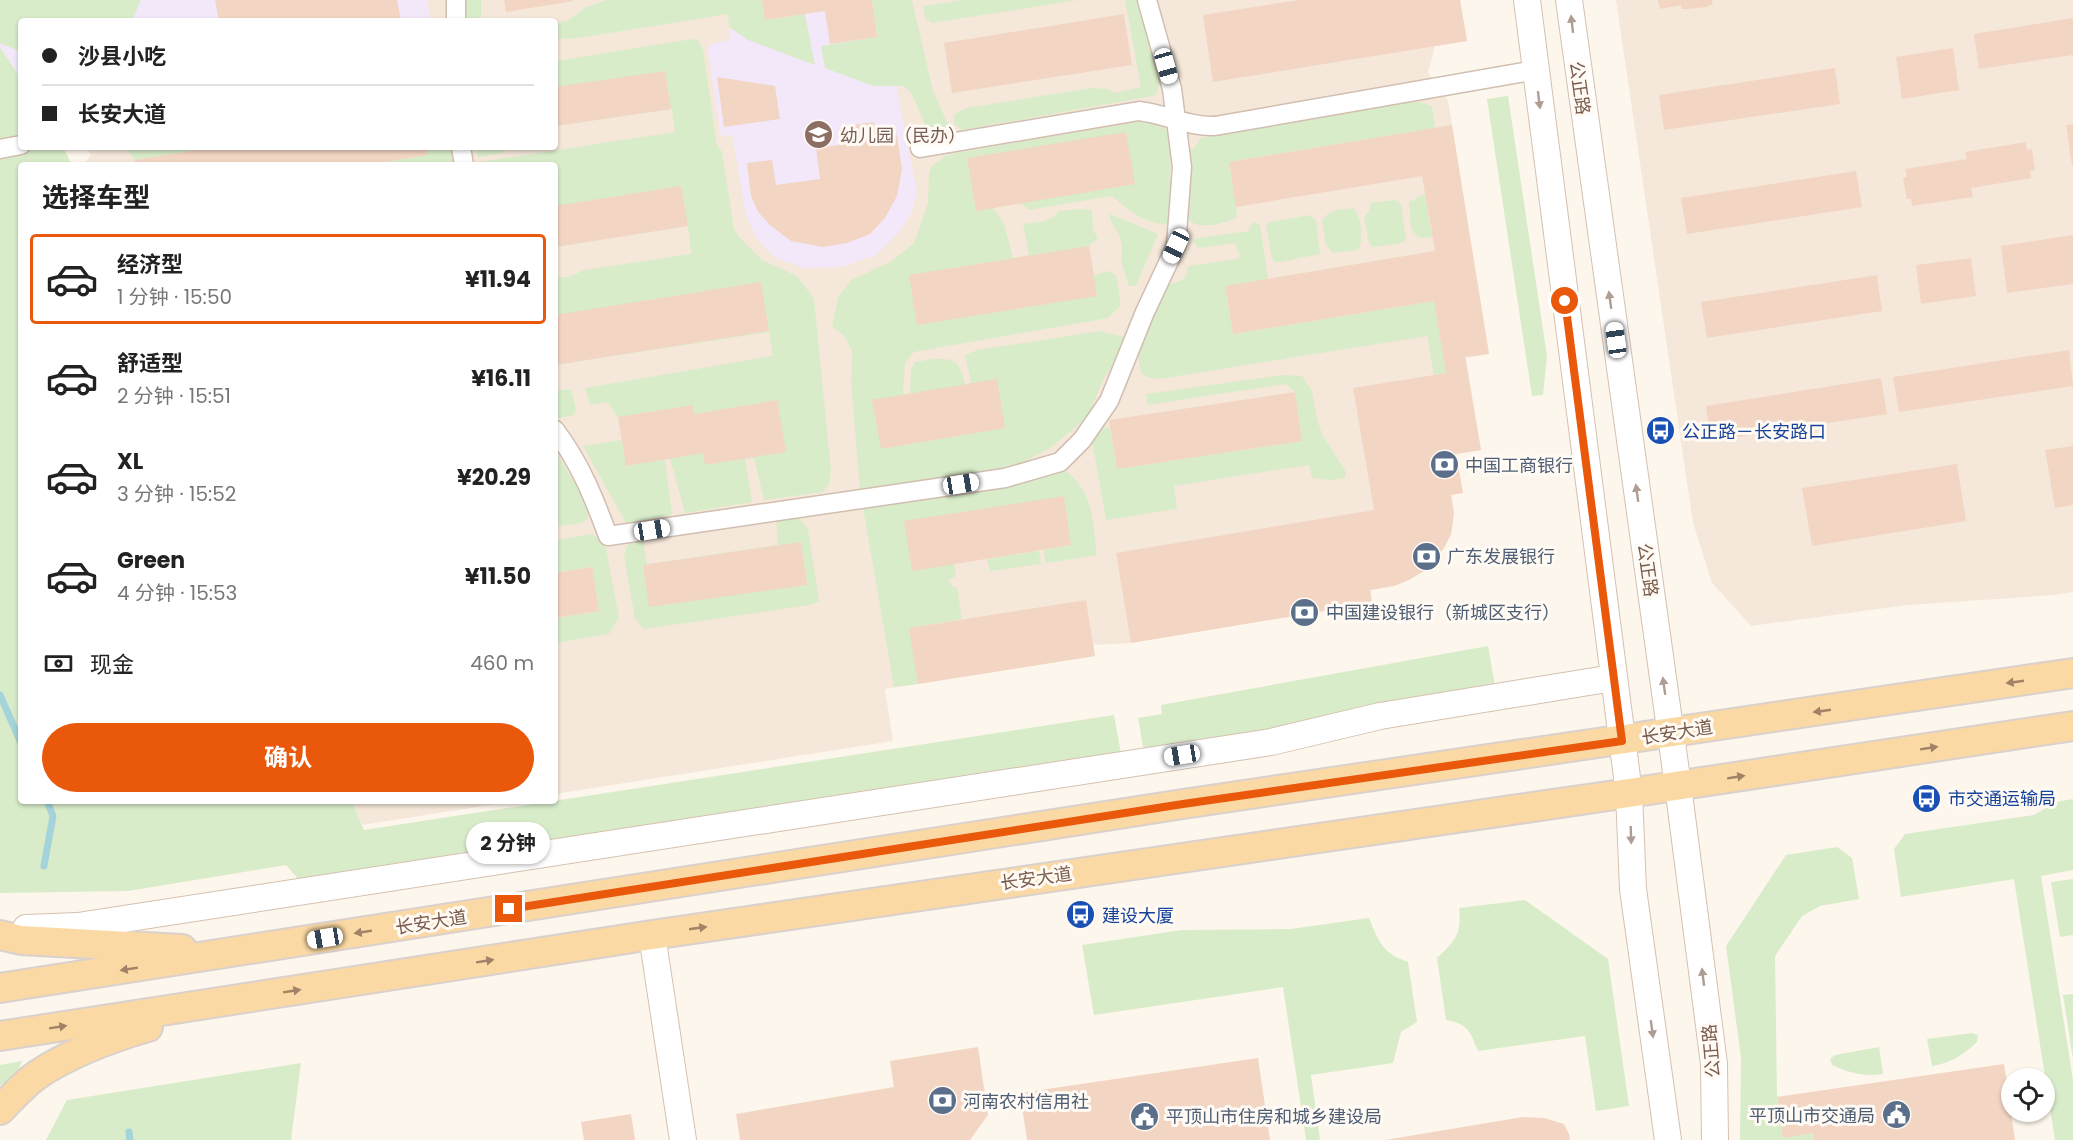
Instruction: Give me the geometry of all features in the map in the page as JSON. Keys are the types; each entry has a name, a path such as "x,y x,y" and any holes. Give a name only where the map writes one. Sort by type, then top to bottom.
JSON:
{"main road":[{"path":"1527,0 1629,793 1633,889 1668,1140"},
{"name":"公正路","path":"1569,0 1671,734 1714,1064 1715,1140"},
{"name":"长安大道","path":"0,988 1183,804 1671,734 2073,673"},
{"path":"0,924 25,928 88,925 1260,744 1380,716 1613,678"},
{"name":"长安大道","path":"0,1035 652,935 1678,786 2073,726"},
{"path":"652,935 683,1140"},
{"path":"0,936 21,940 232,953"},
{"path":"0,1110 36,1076 73,1056 119,1036 243,998"}],"street":[{"path":"456,0 456,18"},
{"path":"558,434 570,450 589,486 608,536 1005,478 1060,462 1082,440 1109,401 1145,312 1176,246 1182,167 1172,89 1147,0"},
{"path":"920,148 1139,111 1156,113 1198,127 1215,126 1536,70"},
{"path":"0,149 18,146"}],"shaded area":[{"path":"0,0 427,0 430,18 18,18 18,74 0,47"},
{"path":"427,0 1460,0 1467,41 1435,46 1428,73 1448,100 1489,354 1466,358 1481,450 1456,454 1463,493 1451,495 1454,513 1451,534 1444,548 1427,569 1409,580 1394,586 1371,590 1372,603 1131,643 1093,645 1095,656 885,689 893,741 558,794 558,162 85,162 91,155 88,150 558,150 558,18 430,18"},
{"name":"幼儿园（民办）","path":"727,0 880,0 917,193 911,213 901,230 876,255 842,267 805,268 778,259 756,237 746,215 732,135 721,136 708,51 711,44 730,40"},
{"path":"1616,0 2073,0 2073,592 1908,605 1751,626 1712,583 1693,523"},
{"path":"353,804 495,804 362,825"}],"green space":[{"path":"0,0 141,0 133,18 18,18 18,51 0,43"},
{"path":"465,0 481,0 481,18 466,18"},
{"path":"607,0 762,0 766,20 805,14 815,65 748,40 729,27 728,14 579,38 558,39 558,22 567,21 586,7"},
{"path":"872,0 912,0 933,91 950,129 941,134 927,129 912,94 904,86 873,86 825,68 821,46 877,37"},
{"path":"962,0 1078,0 932,23 925,18 923,6"},
{"path":"1125,0 1138,0 1159,84 1157,93 1153,96 962,130 955,125 953,115 966,108 1091,88 1108,89 1114,93 1141,87"},
{"path":"698,40 703,49 717,145 722,152 734,229 762,260 797,276 814,299 831,471 829,484 823,492 764,500 754,458 745,459 752,502 685,513 670,459 665,459 672,515 626,523 583,446 622,440 618,418 608,402 590,405 585,388 773,356 769,332 558,365 558,278 571,276 584,270 691,254 688,226 558,247 558,162 478,162 675,132 672,109 558,126 558,61"},
{"path":"0,47 18,74 18,150 64,150 70,162 18,162 18,804 353,804 364,830 534,804 558,804 558,800 1114,715 1121,754 300,881 286,865 128,891 0,893"},
{"path":"1508,96 1547,356 1543,395 1532,396 1487,99"},
{"path":"1407,98 1432,106 1435,128 1229,162 1236,218 1217,224 1203,225 1191,222 1187,218 1187,151 1194,148 1201,138"},
{"path":"1136,122 1155,124 1171,134 1169,223 1162,224 1147,220 1112,196 1029,210 1021,203 993,208 1004,224 1013,258 1029,255 1023,224 1048,220 1059,211 1092,210 1093,230 1098,238 1089,246 1094,275 1109,271 1116,275 1121,305 1108,318 914,352 905,363 903,395 910,393 911,369 915,362 951,360 960,369 965,384 971,383 965,355 977,350 1100,331 1124,337 1118,355 1102,382 1088,417 1049,449 1021,463 978,474 860,490 851,383 852,351 844,336 832,326 838,297 851,280 892,261 914,243 928,203 931,167 945,156 956,153"},
{"path":"128,150 197,150 135,160"},
{"path":"427,150 451,150 453,162 385,162 428,155"},
{"path":"477,150 507,150 498,154 478,157"},
{"path":"1425,194 1432,238 1418,237 1411,229 1409,202"},
{"path":"1395,200 1401,204 1406,239 1402,243 1373,247 1369,243 1364,217 1371,203"},
{"path":"1353,208 1360,222 1360,246 1358,250 1333,253 1326,245 1322,221 1331,212"},
{"path":"1110,214 1158,234 1136,286 1129,286 1121,262 1120,237 1110,219"},
{"path":"1309,215 1316,220 1320,254 1275,262 1272,259 1266,225 1270,222"},
{"path":"1255,222 1260,225 1268,279 1225,286 1233,334 1434,301 1446,373 1434,375 1427,336 1159,379 1147,377 1141,373 1138,353 1167,285 1186,277 1188,266 1237,259 1240,256 1235,243 1199,248 1194,240 1249,231 1250,226"},
{"path":"1283,375 1302,376 1312,391 1322,434 1346,472 1345,478 1331,480 1312,478 1309,465 1174,486 1177,509 1106,520 1092,440 1100,429 1110,427 1117,469 1302,441 1295,392 1286,384 1147,405 1146,394"},
{"path":"571,389 576,409 574,415 558,418 558,391"},
{"path":"558,455 588,505 588,518 582,523 558,527"},
{"path":"1064,469 1082,488 1087,498 1093,519 1097,555 1046,563 1043,550 1071,545 1064,497 954,564 956,576 949,579 952,587 957,587 962,619 910,628 918,684 894,687 863,508"},
{"path":"799,517 808,529 819,601 810,605 644,629 635,619 624,556 628,543 643,540 647,564 778,545 776,519"},
{"path":"592,534 605,543 619,617 609,634 558,642 558,618 599,611 592,567 558,573 558,540"},
{"path":"1039,551 1041,564 990,571 987,559"},
{"path":"1488,646 1495,686 1268,732 1144,753 1138,718 1162,714 1161,705"},
{"path":"2073,799 2073,870 2041,876 2073,1080 2073,1140 2055,1140 2052,1122 2055,1122 2055,1068 2044,1068 2014,879 1901,897 1894,849 1905,834 2034,815 2056,802"},
{"path":"1837,847 1852,858 1859,899 1820,906 1802,916 1775,956 1777,1097 1783,1137 1813,1133 1814,1140 1740,1140 1741,1058 1726,946 1786,855"},
{"path":"2073,879 2073,935 2060,937 2051,882"},
{"path":"1525,900 1608,959 1629,1106 1596,1111 1585,1036 1478,1051 1468,1030 1460,1024 1446,1020 1437,958 1456,936 1460,917 1459,908"},
{"path":"1369,918 1382,946 1392,955 1408,962 1417,1022 1401,1032 1393,1063 1311,1075 1320,1140 1306,1140 1283,987 1094,1015 1082,945 1182,930 1291,929"},
{"path":"2073,994 2073,1059 2063,995"},
{"path":"1972,1033 1978,1035 1977,1042 1972,1047 1951,1061 1932,1066 1927,1039"},
{"path":"1879,1047 1883,1074 1863,1075 1851,1072 1832,1065 1830,1059 1835,1055"},
{"path":"22,1061 17,1074 0,1086 0,1065"},
{"path":"301,1063 291,1140 46,1140 67,1100"}],"building":[{"path":"215,0 397,0 400,18 218,18"},
{"path":"504,0 573,0 573,1 506,12"},
{"path":"762,0 872,0 877,37 830,44 825,11 765,20"},
{"path":"1299,0 1460,0 1467,41 1213,82 1203,15"},
{"path":"1658,0 1712,0 1713,4 1707,7 1687,9 1682,9 1681,5 1660,9"},
{"path":"1124,14 1132,65 952,93 944,43"},
{"path":"2073,18 2073,55 1979,69 1974,34"},
{"path":"1953,48 1959,90 1902,99 1896,57"},
{"path":"1835,68 1840,104 1664,130 1659,95"},
{"path":"665,71 671,109 558,126 558,87"},
{"path":"717,77 775,86 780,119 724,127"},
{"path":"874,122 876,137 897,135 902,169 897,196 885,218 870,234 847,243 823,247 791,241 771,226 758,212 751,196 747,163 772,160 776,185 820,179 816,148 855,143 853,125"},
{"path":"2073,124 2073,166 2072,166 2066,125"},
{"path":"1452,125 1489,354 1465,357 1481,450 1456,454 1463,493 1451,495 1454,513 1451,534 1444,548 1427,569 1409,580 1394,586 1370,590 1372,603 1131,643 1116,553 1374,510 1353,388 1446,373 1434,301 1233,334 1225,286 1435,251 1422,176 1236,207 1229,162"},
{"path":"1126,132 1135,184 976,211 967,158"},
{"path":"2026,142 2027,150 2032,149 2035,170 2030,171 2031,178 1971,188 1973,197 1912,206 1911,199 1907,199 1903,178 1907,177 1905,169 1967,159 1965,152"},
{"path":"197,150 427,150 428,155 385,162 135,162 135,160"},
{"path":"1856,171 1862,207 1687,234 1681,198"},
{"path":"681,186 688,226 558,247 558,206"},
{"path":"2073,235 2073,284 2007,293 2001,246"},
{"path":"1089,246 1097,296 917,325 909,275"},
{"path":"1971,258 1976,296 1921,304 1916,265"},
{"path":"1877,275 1882,311 1707,338 1701,302"},
{"path":"761,282 769,331 558,365 558,315"},
{"path":"2069,350 2073,386 1899,412 1893,377"},
{"path":"1881,378 1887,414 1711,441 1706,406"},
{"path":"997,379 1005,428 881,449 872,400"},
{"path":"1295,392 1302,441 1117,469 1109,420"},
{"path":"777,400 786,452 705,465 703,453 626,466 618,417 693,405 694,414"},
{"path":"2073,446 2073,505 2055,508 2045,450"},
{"path":"1957,464 1966,521 1812,546 1802,488"},
{"path":"1064,496 1071,545 912,571 904,521"},
{"path":"801,542 807,585 649,607 643,565"},
{"path":"592,567 599,611 558,618 558,573"},
{"path":"1086,600 1095,656 918,684 909,628"},
{"path":"978,1047 988,1115 970,1140 740,1140 736,1114 894,1087 890,1061"},
{"name":"平顶山市住房和城乡建设局","path":"1258,1058 1270,1140 1027,1140 1020,1093"},
{"name":"平顶山市交通局","path":"2004,1064 2005,1068 2001,1068 2001,1122 2012,1122 2015,1140 1814,1140 1813,1133 1783,1138 1777,1097"},
{"path":"631,1114 635,1140 584,1140 581,1122"},
{"path":"1523,1117 1544,1118 1564,1124 1570,1140 1385,1140"}],"waterway":[{"path":"0,695 18,736"},
{"path":"44,866 53,816 48,804"},
{"path":"129,1132 130,1140"}],"place":[{"name":"幼儿园（民办）","path":"819,135"},
{"name":"公正路－长安路口","path":"1661,431"},
{"name":"中国工商银行","path":"1444,465"},
{"name":"广东发展银行","path":"1426,556"},
{"name":"中国建设银行（新城区支行）","path":"1305,612"},
{"name":"市交通运输局","path":"1927,798"},
{"name":"建设大厦","path":"1081,915"},
{"name":"河南农村信用社","path":"942,1101"},
{"name":"平顶山市交通局","path":"1896,1115"},
{"name":"平顶山市住房和城乡建设局","path":"1145,1116"}],"route":[{"path":"509,909 1183,804 1622,741 1565,301"}]}
